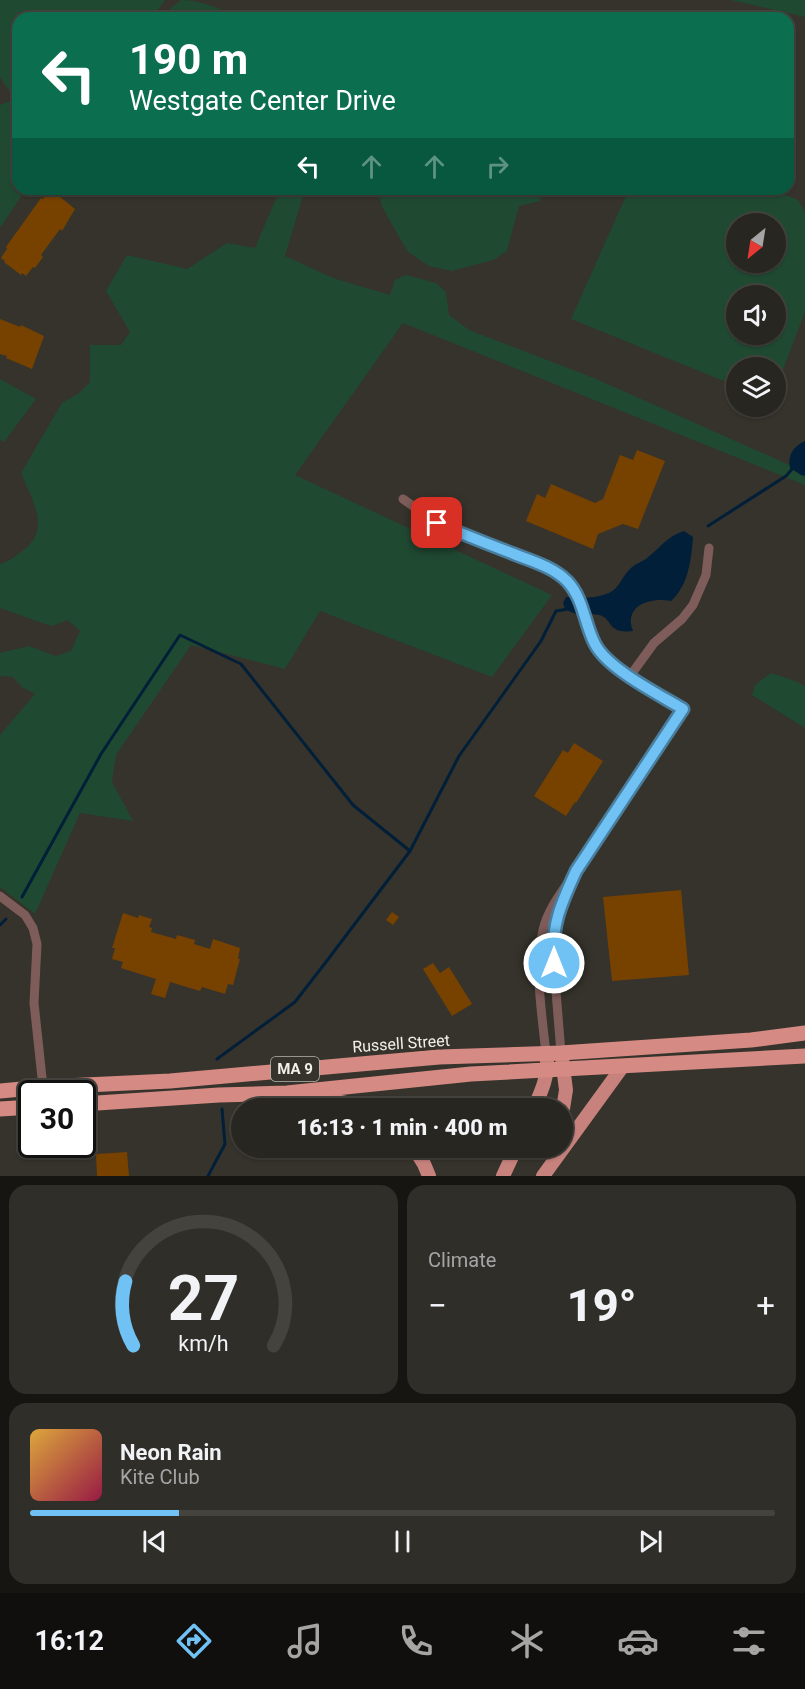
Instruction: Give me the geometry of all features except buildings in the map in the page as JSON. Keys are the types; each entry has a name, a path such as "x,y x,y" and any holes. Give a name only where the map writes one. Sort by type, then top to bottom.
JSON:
{"highway":[{"name":"Russell Street","path":"96,1084 170,1081 439,1057 554,1054 751,1040 805,1033"},
{"name":"MA 9","path":"96,1103 287,1093 471,1074 805,1056"},
{"name":"Russell Street","path":"0,1091 18,1089"},
{"path":"0,1109 18,1108"}],"main road":[{"path":"554,1054 555,1070 566,1090 565,1098"},
{"path":"541,1176 623,1066"},
{"path":"538,1098 546,1081 555,1070"},
{"path":"287,1093 324,1098"},
{"path":"420,1158 429,1176"},
{"path":"502,1176 511,1158"},
{"path":"541,1176 548,1158"}],"street":[{"path":"403,499 437,523 546,566 567,580 583,608 595,645 602,654 630,676 683,709 556,900 546,919 540,946 539,1000 554,1054"},
{"path":"630,676 654,643 682,619 693,605 706,575 709,548"},
{"path":"554,1054 552,942 558,912 576,871"},
{"path":"0,896 25,915 33,927 37,944 34,1003 42,1080"}],"green space":[{"path":"0,0 165,0 156,12 12,12 12,96 0,77"},
{"path":"181,0 199,2 227,12 169,12"},
{"path":"731,0 805,0 805,17 794,14 794,12 783,12"},
{"path":"12,100 12,195 22,195 0,228 0,105"},
{"path":"277,195 303,195 285,256 333,278 390,295 395,280 406,275 436,283 446,292 449,315 469,330 594,378 805,472 805,485 403,323 295,475 552,595 492,677 320,611 285,669 191,645 116,755 112,782 133,821 80,813 35,914 0,887 0,735 35,694 22,687 13,677 0,676 0,653 29,646 56,656 71,651 80,631 68,620 51,626 0,608 0,564 21,552 31,543 38,525 34,504 21,473 62,403 79,393 90,382 90,345 121,345 130,332 106,291 127,255 187,269 227,243 255,248"},
{"path":"379,195 541,195 540,201 519,206 507,251 493,260 452,271 429,266 408,252 382,207"},
{"path":"626,195 786,195 798,200 805,212 805,312 786,362 786,357 726,357 726,382 571,319"},
{"path":"0,379 36,399 4,442 0,440"},
{"path":"771,673 805,686 805,728 752,695 755,685"}],"water":[{"path":"805,441 805,476 790,468 789,463 792,452"},
{"path":"684,531 693,537 688,571 682,587 671,601 655,600 635,609 631,622 633,631 618,630 599,615 579,614 565,609 563,603 566,597 593,597 612,591 632,567 646,559 668,539"}],"waterway":[{"path":"708,526 786,476 793,468"},
{"path":"217,1059 295,1002 410,851 459,756 541,641 556,611 568,609"},
{"path":"22,897 101,754 180,635 241,664 353,805 410,851"},
{"path":"0,925 6,919"},
{"path":"208,1176 225,1144 222,1109"}],"route":[{"path":"437,523 546,566 567,580 583,608 595,645 602,654 630,676 683,709 576,871 558,912 552,942 554,963"}]}
